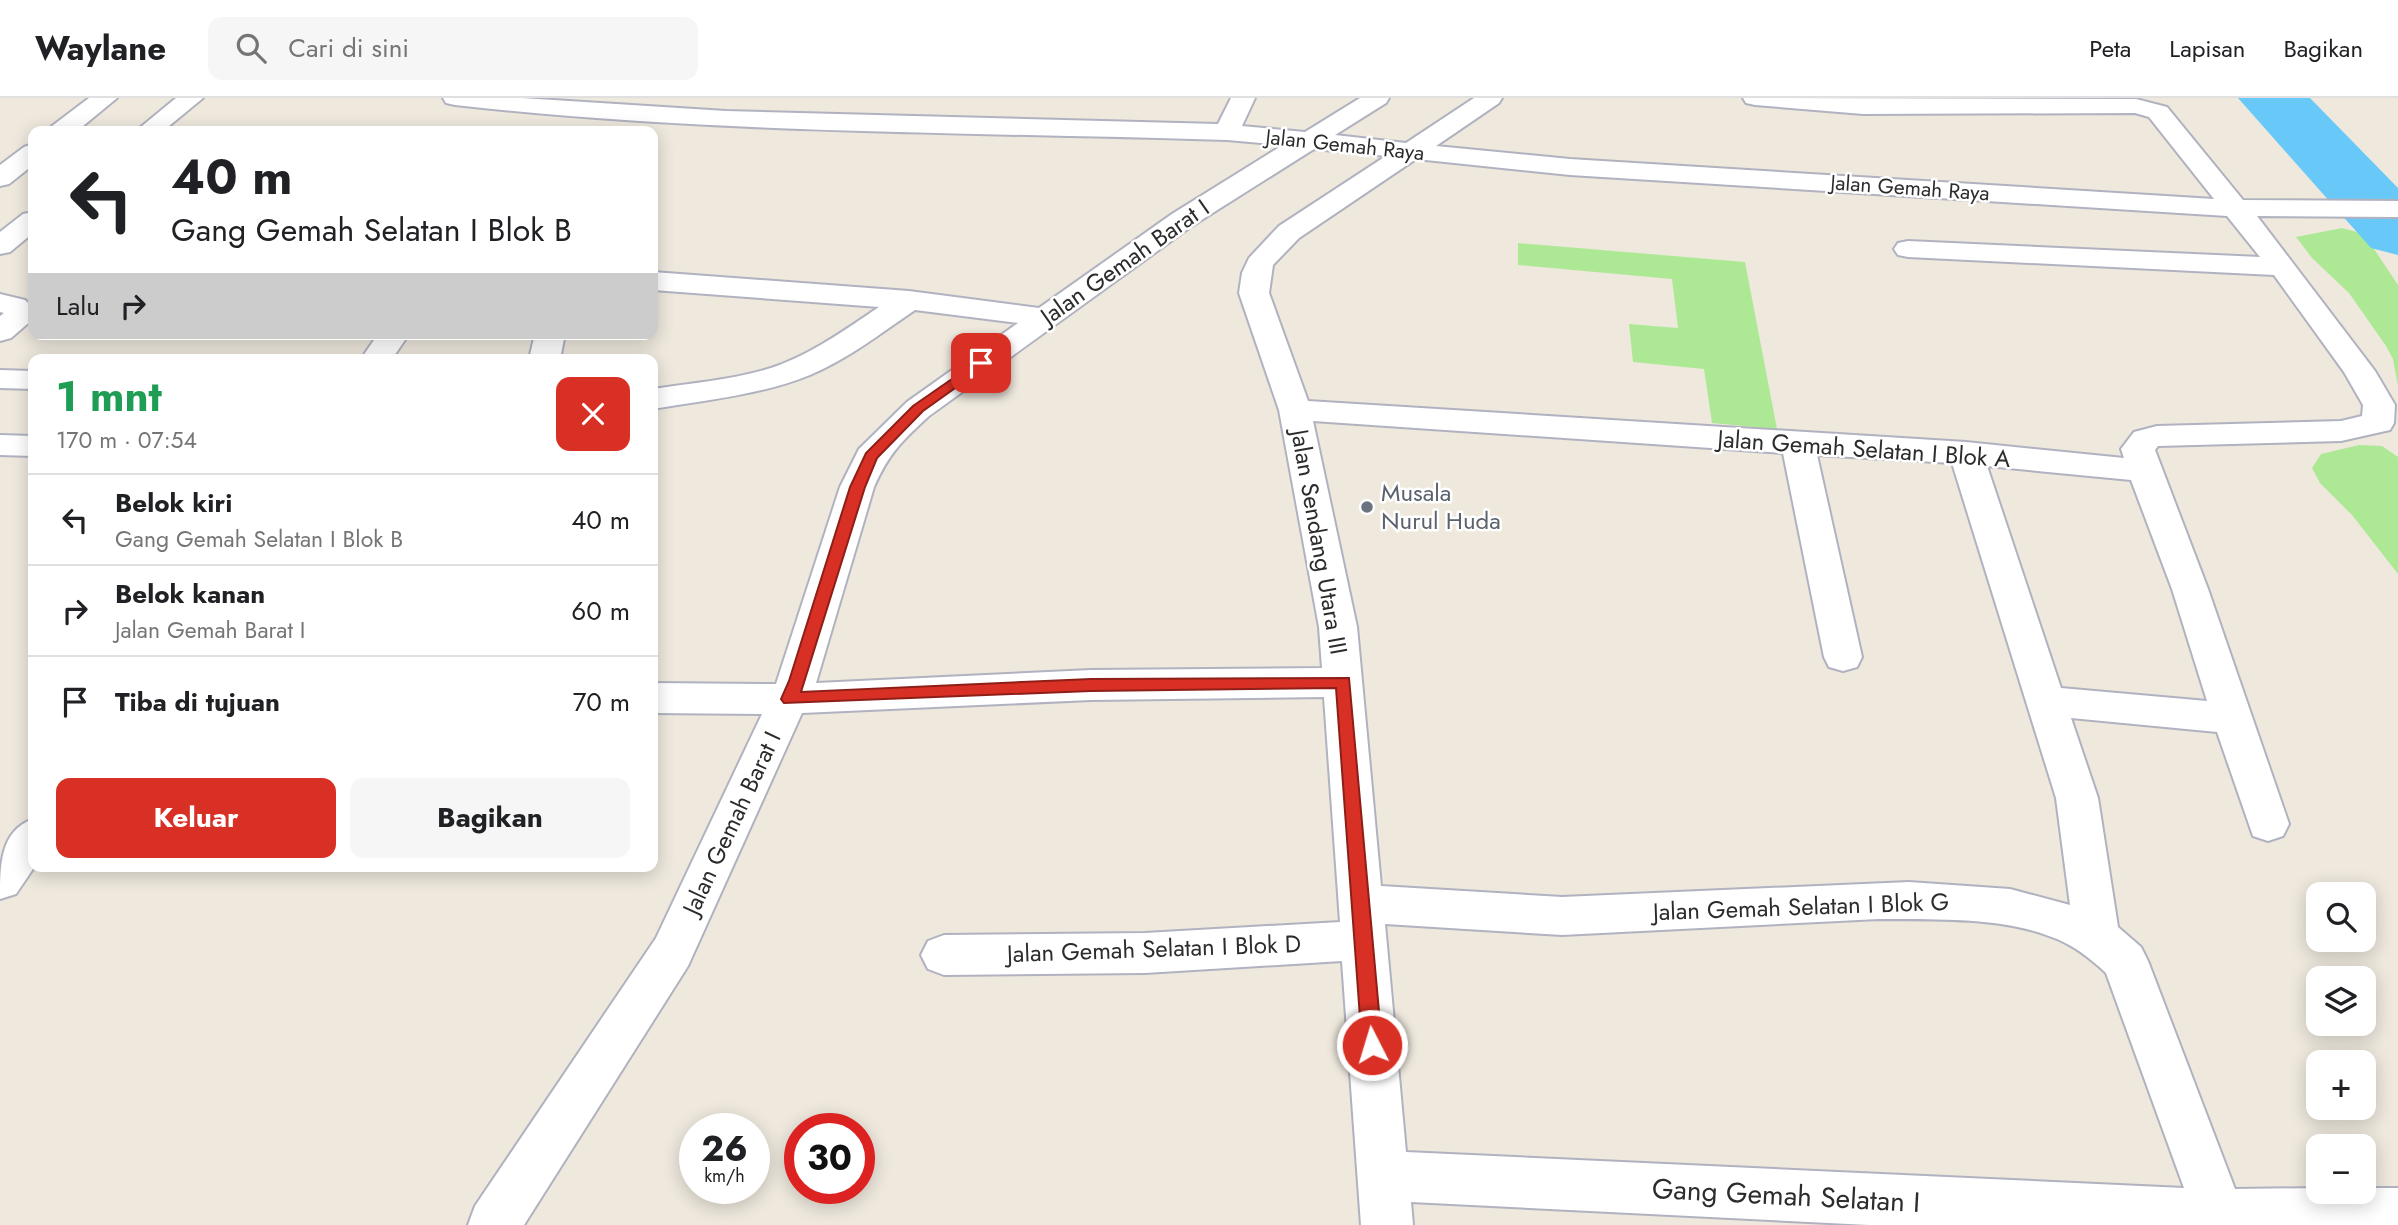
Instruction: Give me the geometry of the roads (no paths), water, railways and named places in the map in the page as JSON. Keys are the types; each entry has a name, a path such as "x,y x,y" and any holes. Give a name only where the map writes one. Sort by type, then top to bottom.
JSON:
{"street":[{"path":"68,126 105,98"},
{"path":"155,126 191,98"},
{"name":"Jalan Gemah Raya","path":"455,98 726,118 1227,132 1570,167 2234,208 2398,209"},
{"path":"866,122 879,98"},
{"path":"1227,132 1243,98"},
{"name":"Jalan Gemah Barat I","path":"494,1225 672,952 797,681 858,487 871,456 918,408 1182,220 1377,98"},
{"path":"1410,152 1490,98"},
{"path":"1755,98 1863,107 2136,106 2152,109 2164,117 2283,267 2359,371 2379,405 2378,423 2358,429 2157,436 2146,439 2138,449 2190,589 2267,824"},
{"path":"517,126 531,102"},
{"name":"Jalan Sendang Utara III","path":"1385,1201 1338,627 1295,410 1254,293 1254,275 1261,260 1289,232 1410,152"},
{"path":"0,178 28,156"},
{"path":"0,246 28,224"},
{"path":"1908,250 2283,267"},
{"path":"658,281 909,300 1045,318"},
{"path":"658,398 756,381 800,368 848,341 909,300"},
{"path":"0,303 15,306 22,313 0,332"},
{"path":"0,379 28,380"},
{"name":"Jalan Gemah Selatan I Blok A","path":"1295,410 1966,453 2144,471"},
{"path":"1798,444 1843,657"},
{"path":"0,445 28,446"},
{"path":"1966,453 2077,798 2097,936"},
{"path":"658,698 789,699 1091,685 1343,682"},
{"path":"2046,701 2233,718"},
{"path":"0,881 28,843"},
{"name":"Jalan Gemah Selatan I Blok G","path":"1361,922 1562,916 1879,900 2021,910 2070,924 2112,946 2125,961 2219,1214"},
{"name":"Jalan Gemah Selatan I Blok D","path":"944,955 1145,953 1361,922"},
{"name":"Gang Gemah Selatan I","path":"1385,1201 2219,1214 2398,1214"}],"waterway":[{"path":"2272,98 2398,232"}],"place":[{"name":"Musala Nurul Huda","path":"1367,507"}]}
